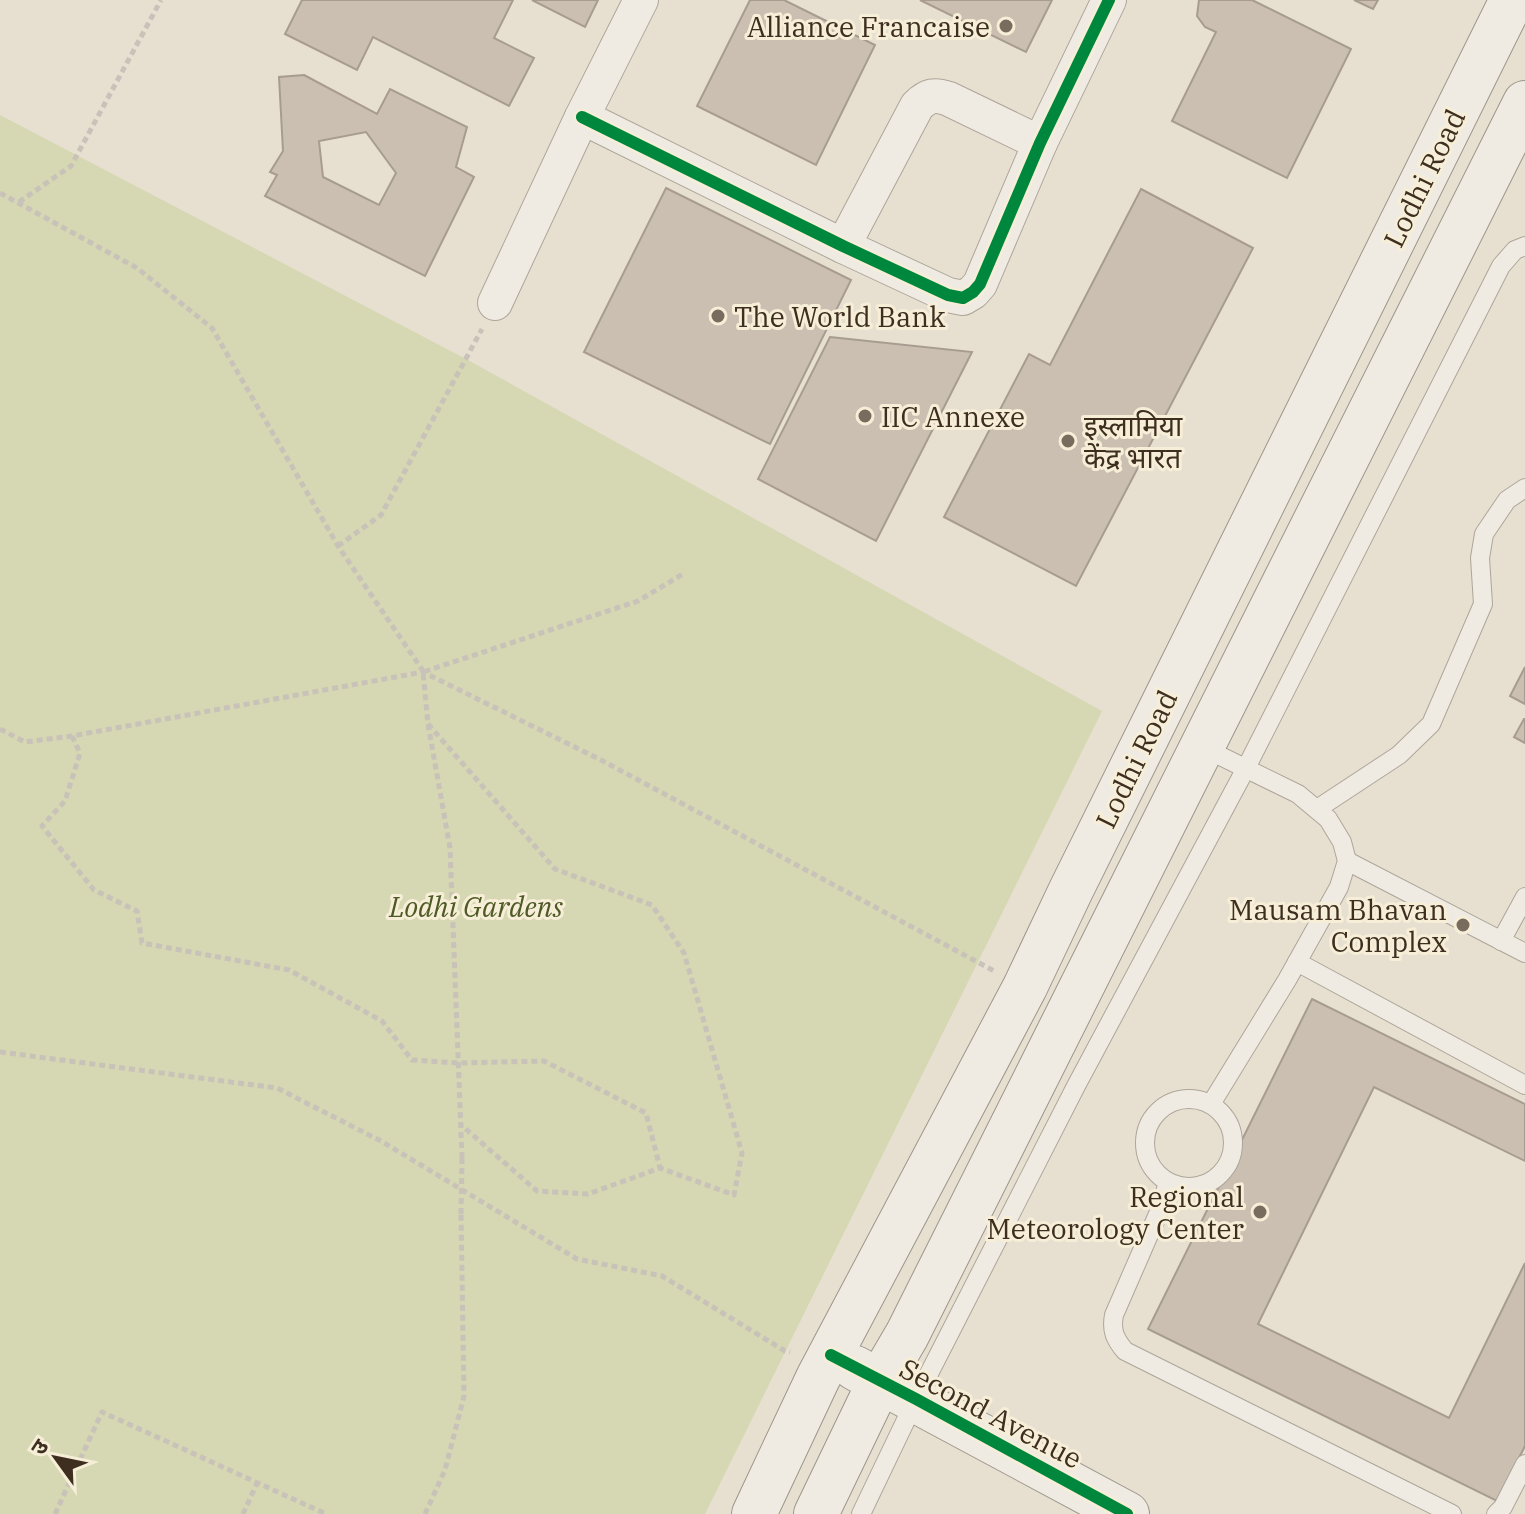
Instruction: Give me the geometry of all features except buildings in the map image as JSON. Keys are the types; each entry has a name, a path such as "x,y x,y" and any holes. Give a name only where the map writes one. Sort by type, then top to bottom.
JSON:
{"main road":[{"name":"Lodhi Road","path":"754,1514 818,1378 1025,987 1512,0"},
{"name":"Lodhi Road","path":"816,1514 898,1390 907,1335 1525,103"},
{"name":"Second Avenue","path":"831,1355 1127,1514"}],"street":[{"path":"495,303 641,0"},
{"path":"582,117 843,246 948,295 963,298 980,284 1040,143 1109,0"},
{"path":"843,246 917,106 925,98 936,95 949,99 1040,143"}],"lane":[{"path":"861,1514 898,1390 1076,1086 1245,770 1501,266 1515,250 1525,246"},
{"path":"1317,809 1399,755 1431,724 1483,604 1480,558 1484,534 1507,500 1525,488"},
{"path":"1202,747 1298,794 1328,819 1342,842 1347,861 1339,887 1211,1104"},
{"path":"1347,861 1525,953"},
{"path":"1501,941 1525,897"},
{"path":"1297,962 1525,1085"},
{"path":"1182,1099 1211,1104 1223,1114 1231,1127 1234,1142 1224,1171 1213,1181 1198,1187 1183,1188 1168,1183 1157,1175 1145,1150 1145,1136 1150,1123 1158,1112 1182,1099"},
{"path":"1168,1183 1158,1214 1114,1315 1112,1329 1125,1351 1452,1514"},
{"path":"1496,1514 1503,1507 1525,1464"}],"path":[{"path":"19,202 71,166 161,0"},
{"path":"0,193 137,268 212,328 338,546 423,672 428,724 450,848 462,1158 464,1396 445,1470 425,1514"},
{"path":"338,546 381,515 495,303"},
{"path":"0,729 25,742 72,736 423,672 638,601 683,574"},
{"path":"423,672 601,760 1025,987"},
{"path":"428,724 555,869 652,905 684,953 742,1153 734,1195 660,1168 588,1194 537,1191 460,1124"},
{"path":"72,736 80,753 65,801 42,826 94,890 137,911 142,943 289,970 382,1021 412,1060 458,1063 544,1061 646,1113 660,1168"},
{"path":"0,1052 277,1088 381,1141 577,1259 662,1276 785,1351 831,1355"},
{"path":"55,1514 102,1412 326,1514"},
{"path":"243,1514 257,1483"}],"green space":[{"name":"Lodhi Gardens","path":"0,115 466,359 1102,711 705,1514 0,1514"}],"cycle path":[{"path":"582,117 843,246 948,295 963,298 980,284 1040,143 1109,0"},
{"path":"831,1355 1127,1514"}],"place":[{"name":"Alliance Francaise","path":"1006,26"},
{"name":"The World Bank","path":"718,316"},
{"name":"IIC Annexe","path":"865,416"},
{"name":"इस्लामिया केंद्र भारत","path":"1068,441"},
{"name":"Mausam Bhavan Complex","path":"1463,925"},
{"name":"Regional Meteorology Center","path":"1260,1212"}]}
